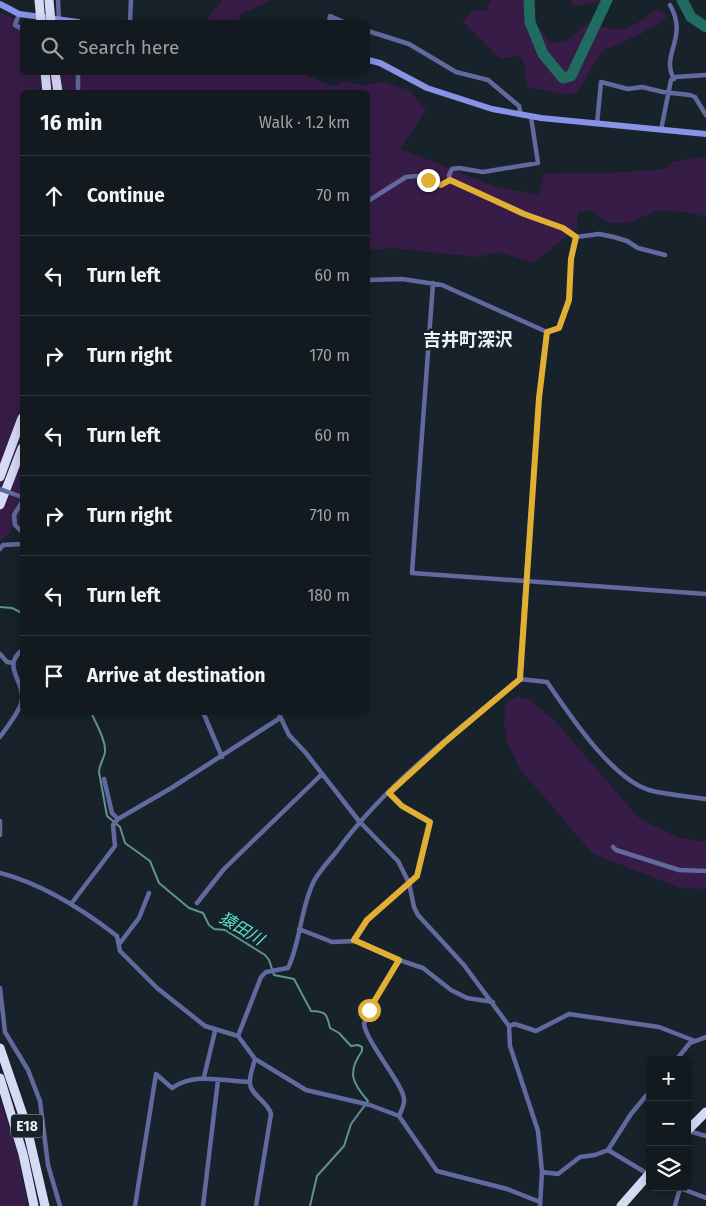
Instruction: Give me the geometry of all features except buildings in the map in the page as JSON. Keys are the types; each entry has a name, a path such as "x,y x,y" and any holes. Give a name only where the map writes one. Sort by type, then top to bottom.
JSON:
{"highway":[{"path":"39,0 41,20"},
{"path":"49,0 54,20"},
{"path":"45,75 47,90"},
{"path":"55,75 58,90"},
{"path":"0,477 20,423"},
{"path":"0,505 20,453"},
{"name":"E18","path":"0,1048 26,1124 45,1206"},
{"name":"E18","path":"0,1078 24,1154 34,1206"},
{"path":"691,1128 706,1112"},
{"path":"621,1206 646,1177"}],"street":[{"path":"55,20 58,0"},
{"path":"130,20 131,0"},
{"path":"0,4 18,14 46,20"},
{"path":"670,5 678,25 669,67 674,78"},
{"path":"18,14 15,24 20,28"},
{"path":"329,20 330,16 339,20"},
{"path":"370,33 409,44 456,72 488,80 519,106 522,115"},
{"path":"370,60 380,63 427,88 492,109 531,117 706,134"},
{"path":"78,75 78,90"},
{"path":"660,130 671,80 674,78 706,75"},
{"path":"597,124 601,82 628,90 642,87 695,97 706,115"},
{"path":"450,180 449,174 452,169 459,168 483,172 538,163 531,117"},
{"path":"370,200 406,178 417,176 441,185 450,180"},
{"path":"450,180 524,214 563,228 576,237 599,234 614,237 628,241 638,248 665,255"},
{"path":"370,280 402,279 433,283 461,293 547,332 559,328 569,300 571,259 576,237"},
{"path":"433,283 412,573 706,594"},
{"path":"520,679 539,398 547,332"},
{"path":"0,489 20,496"},
{"path":"20,505 14,515 14,525 20,530"},
{"path":"0,549 2,545 20,544"},
{"path":"20,652 16,655 13,663 20,687"},
{"path":"0,654 7,662 13,663"},
{"path":"238,1036 260,977 266,972 288,968 307,898 315,880 359,822 445,742 520,679 547,682 579,728 606,760 647,790 706,799"},
{"path":"0,737 20,704"},
{"path":"204,715 222,757"},
{"path":"0,873 23,879 72,904 118,936 120,951 157,988 205,1026 215,1031 238,1036 255,1059 306,1090 370,1105 399,1116 437,1172 507,1189 540,1204 542,1172 538,1131 510,1046 509,1026 464,965 418,915 414,907 409,882 398,861 359,822 289,735 279,715"},
{"path":"72,904 116,846 113,825 118,819 222,757 280,718"},
{"path":"197,903 224,869 322,774"},
{"path":"104,779 112,813 118,819"},
{"path":"354,940 367,920 417,876 430,822 402,806 389,793"},
{"path":"0,821 0,835"},
{"path":"613,847 616,850 679,870 706,871"},
{"path":"120,943 139,918 149,893"},
{"path":"300,929 332,942 341,943 354,940 399,960 423,968 451,990 467,998 493,1002"},
{"path":"399,960 369,1010 364,1024 390,1074 404,1093 404,1101 399,1116"},
{"path":"0,988 5,1032 28,1070 40,1101 48,1166 60,1206"},
{"path":"509,1026 515,1024 536,1031 569,1014 659,1027 694,1041"},
{"path":"204,1078 215,1031"},
{"path":"679,1056 690,1043 706,1037"},
{"path":"255,1059 250,1082 251,1087 269,1107 271,1114 256,1206"},
{"path":"135,1206 156,1074 172,1088 184,1080 204,1078 250,1082"},
{"path":"203,1206 218,1080"},
{"path":"542,1172 558,1174 580,1157 595,1155 608,1150 631,1114 646,1097"},
{"path":"691,1132 706,1136"},
{"path":"608,1150 646,1172"},
{"path":"675,1206 678,1191"},
{"path":"686,1191 706,1198"}],"shaded area":[{"path":"222,0 272,0 241,14 238,20 207,20"},
{"path":"491,0 533,0 532,17 550,44 568,40 587,24 624,29 631,27 656,10 665,13 666,18 641,34 602,51 577,93 567,95 527,87 524,63 520,56 500,59 463,22 472,11 486,11"},
{"path":"571,0 610,0 574,6"},
{"path":"0,13 20,20 20,75 306,75 333,86 345,81 363,85 384,82 409,90 426,110 400,149 497,187 538,195 544,174 611,173 664,169 673,162 706,157 706,217 692,213 659,210 627,223 607,223 592,210 578,212 577,228 534,263 498,252 477,257 393,248 370,250 370,90 20,90 20,516 8,535 0,541"},
{"path":"517,696 530,700 555,721 640,819 679,838 706,842 706,889 681,888 593,854 520,769 508,744 504,723 506,703"},
{"path":"0,1101 16,1146 28,1206 0,1206"}],"waterway":[{"path":"529,0 530,22 543,54 563,78 571,76 607,0"},
{"path":"682,0 691,17 706,27"},
{"path":"0,607 12,608 20,612"},
{"name":"猿田川","path":"92,715 105,747 99,772 107,816 120,827 125,843 150,861 159,883 189,908 203,913 209,925 214,929 225,930 265,955 269,960 274,975 294,979 311,1011 325,1014 330,1028 339,1033 351,1046 358,1045 362,1047 362,1051 354,1065 353,1077 358,1089 368,1101 351,1124 344,1146 317,1176 310,1206"}],"district":[{"name":"吉井町深沢","path":"468,340"}],"route":[{"path":"369,1010 399,960 354,940 367,920 417,876 430,822 402,806 389,793 445,742 520,679 539,398 547,332 559,328 569,300 571,259 576,237 563,228 524,214 450,180 441,185 428,180"}]}
